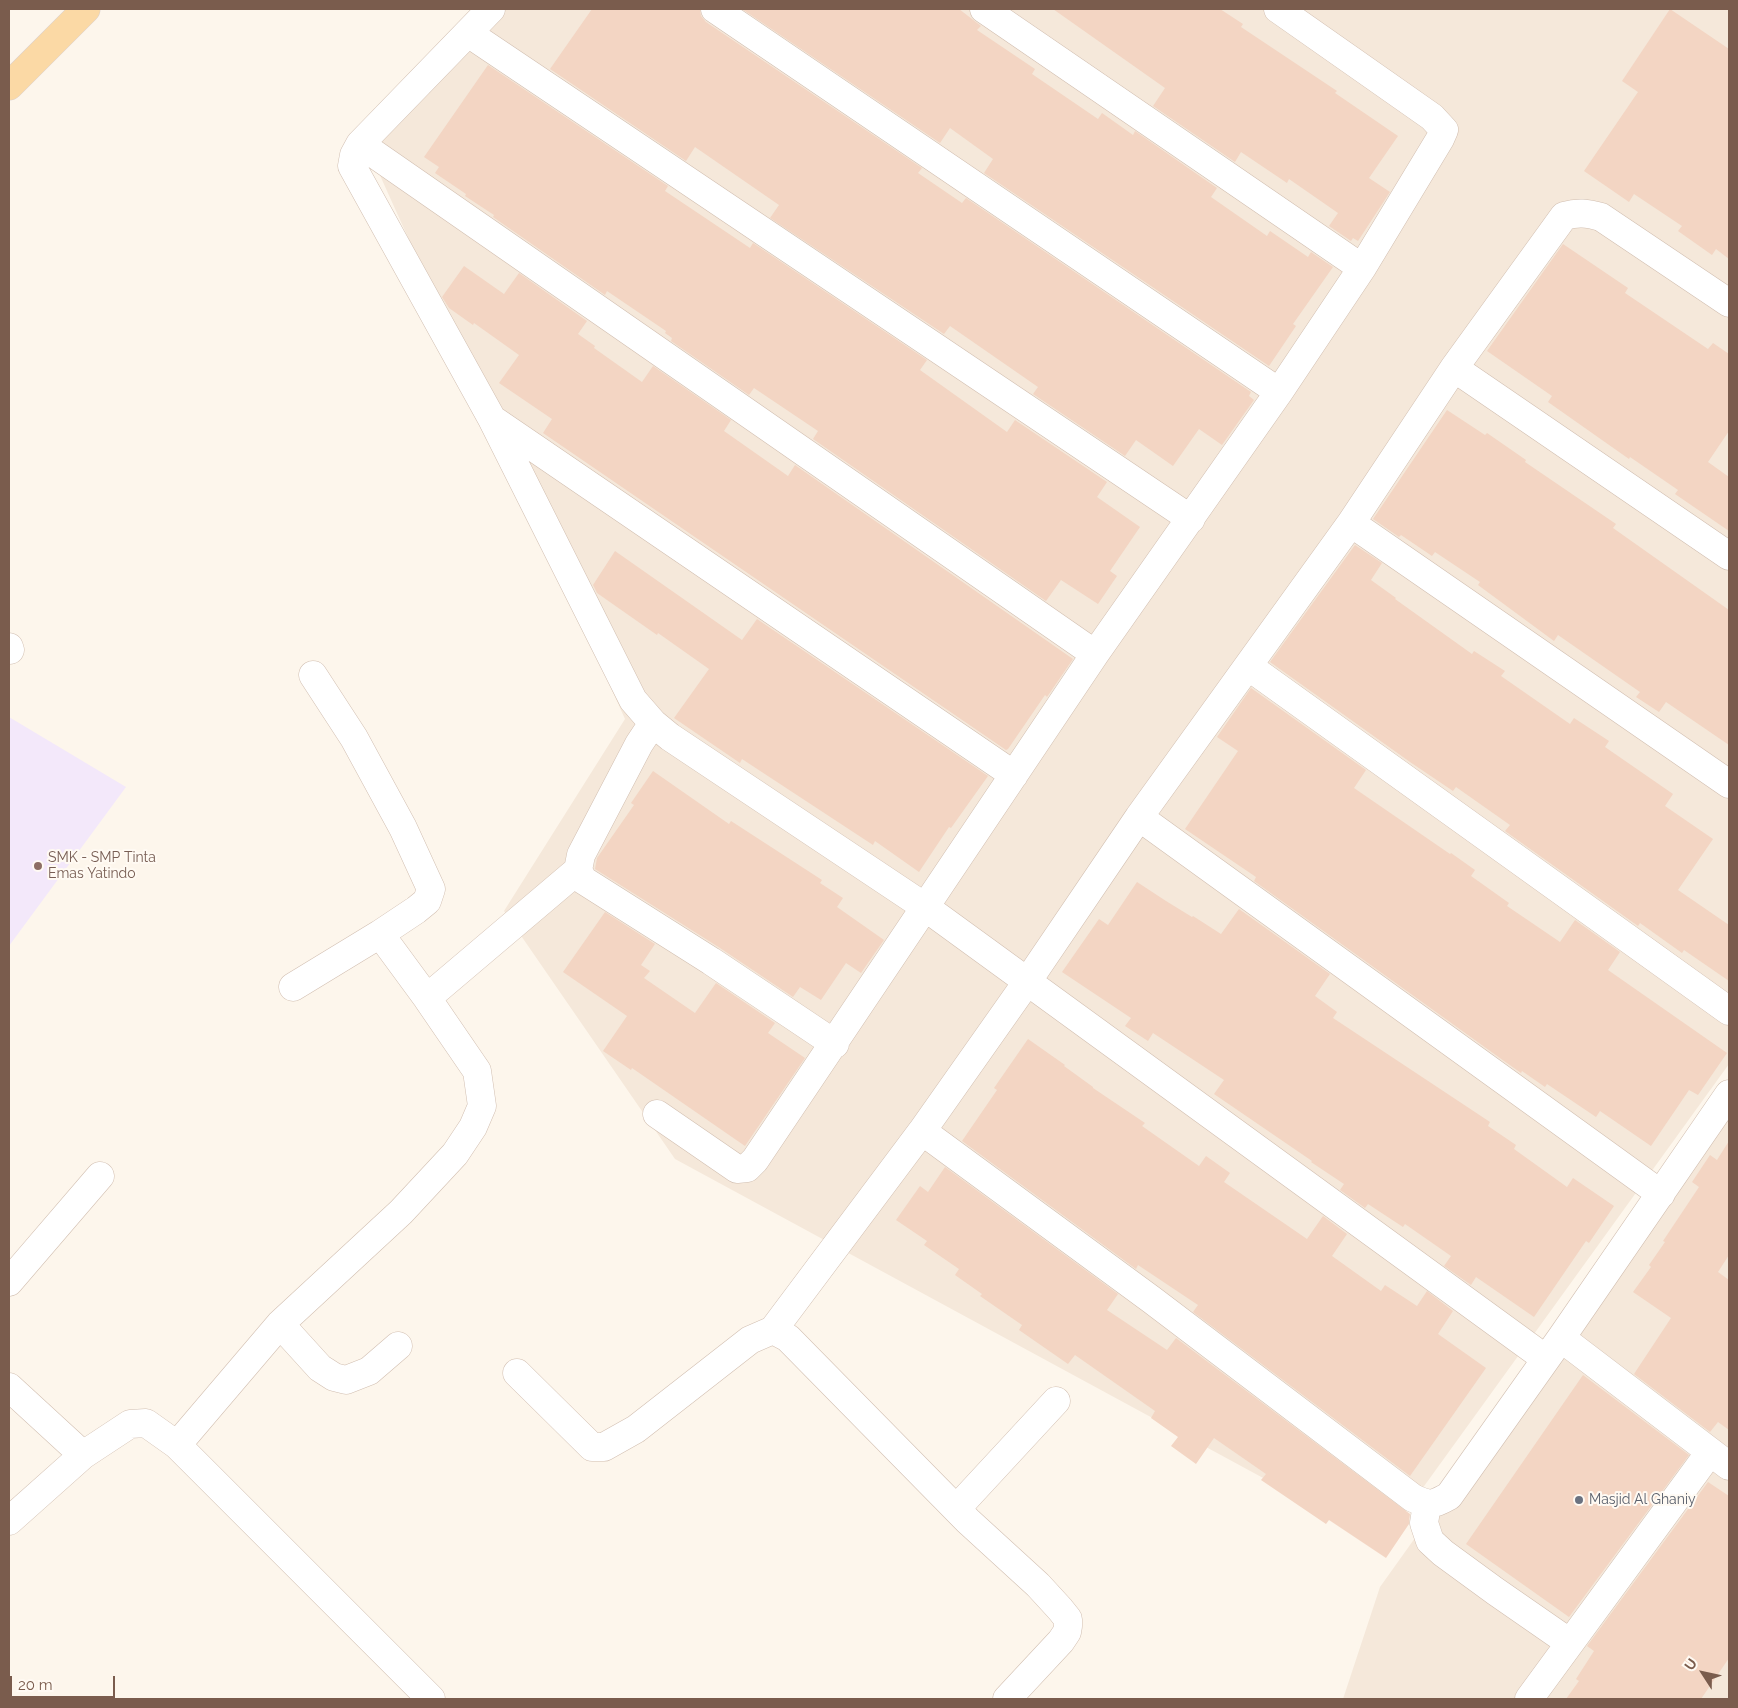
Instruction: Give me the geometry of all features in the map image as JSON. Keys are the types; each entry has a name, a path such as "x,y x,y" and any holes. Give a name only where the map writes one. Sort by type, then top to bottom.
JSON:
{"main road":[{"path":"9,86 86,9"}],"street":[{"path":"491,9 360,144 354,155 352,166 492,419 633,700 653,723 670,737 925,907 1027,982 1554,1349 1720,1459 1570,1643 1529,1699"},
{"path":"715,9 1279,392"},
{"path":"984,9 1362,268"},
{"path":"656,1114 737,1169 747,1168 756,1160 1095,654 1279,392 1362,268 1440,139 1444,130 1432,117 1278,9"},
{"path":"468,33 1191,519"},
{"path":"360,144 1095,654"},
{"path":"517,1373 592,1446 604,1448 636,1429 750,1340 773,1330 922,1131 1027,982 1139,817 1351,524 1454,368 1564,216 1587,212 1601,217 1729,303"},
{"path":"1454,368 1729,556"},
{"path":"492,419 1014,775"},
{"path":"1351,524 1729,784"},
{"path":"1248,666 1729,1011"},
{"path":"293,987 416,910 427,901 432,890 403,828 354,738 313,675"},
{"path":"653,723 639,744 581,855 578,870 583,880 711,961 834,1044"},
{"path":"1139,817 1661,1194"},
{"path":"427,998 578,870"},
{"path":"177,1445 280,1324 401,1212 455,1154 473,1127 482,1106 477,1071 380,934"},
{"path":"922,1131 1160,1306 1413,1498 1427,1504 1436,1503 1449,1496 1554,1349 1729,1094"},
{"path":"9,1282 100,1176"},
{"path":"280,1324 320,1368 334,1377 346,1380 369,1371 398,1346"},
{"path":"773,1330 788,1338 968,1521 1038,1585 1068,1619 1067,1632 1061,1641 1006,1699"},
{"path":"9,1386 83,1455"},
{"path":"956,1508 1056,1401"},
{"path":"9,1521 83,1455 130,1424 146,1423 177,1445 431,1699"},
{"path":"1427,1504 1424,1523 1430,1541 1443,1553 1488,1586 1570,1643"}],"shaded area":[{"path":"506,9 1729,9 1729,1064 1383,1543 675,1159 504,911 625,719 369,151"},
{"name":"SMK - SMP Tinta Emas Yatindo","path":"9,717 126,787 9,946"},
{"path":"1729,1098 1729,1699 1343,1699 1380,1587"}],"building":[{"path":"592,9 700,9 701,16 706,22 922,168 918,173 962,203 966,198 1251,392 1249,396 1254,400 1222,445 1199,429 1173,466 1136,440 1125,456 1033,394 1038,387 950,326 944,334 770,218 779,205 695,147 686,161 550,69"},
{"path":"742,9 959,9 981,26 977,30 1035,69 1032,74 1098,119 1102,113 1133,135 1135,131 1217,188 1211,197 1267,236 1270,231 1308,257 1311,252 1333,267 1293,324 1296,326 1269,366 984,173 993,159 950,128 940,143"},
{"path":"1053,9 1220,9 1243,24 1241,27 1337,91 1335,93 1398,136 1369,178 1390,192 1358,241 1353,238 1351,241 1329,226 1338,213 1289,179 1287,183 1241,152 1235,162 1153,106 1165,88"},
{"path":"1670,9 1729,49 1729,259 1716,249 1712,255 1678,231 1682,226 1634,194 1629,202 1584,171 1638,92 1622,81"},
{"path":"488,65 668,186 665,191 750,248 753,243 927,360 920,370 1007,432 1015,420 1107,482 1097,497 1140,527 1110,571 1117,576 1098,604 1061,580 1046,601 813,439 818,431 754,388 749,395 671,341 672,338 665,333 666,331 607,291 605,295 493,217 494,215 435,173 439,167 424,157"},
{"path":"1563,244 1628,288 1625,293 1708,349 1713,343 1729,354 1729,431 1708,462 1729,477 1729,531 1675,494 1678,490 1630,457 1629,459 1548,402 1552,396 1487,351"},
{"path":"464,266 504,294 519,273 587,321 578,334 595,346 594,348 642,382 653,366 731,420 724,431 788,476 795,465 1073,659 1047,697 1045,695 1008,749 1006,750 543,433 552,419 499,383 519,355 449,308 442,297"},
{"path":"1447,410 1485,435 1487,433 1526,460 1525,462 1616,524 1613,528 1729,610 1729,745 1666,702 1659,712 1636,697 1640,692 1558,635 1554,641 1478,585 1480,582 1435,552 1432,556 1373,519"},
{"path":"1355,545 1382,563 1371,580 1472,654 1474,651 1505,671 1501,676 1570,724 1574,718 1609,741 1605,747 1673,794 1665,806 1713,839 1678,890 1729,925 1729,981 1684,950 1682,953 1640,923 1638,926 1505,831 1510,825 1456,787 1453,791 1410,762 1270,662"},
{"path":"615,551 742,640 757,619 988,776 951,828 949,827 919,872 875,841 873,845 742,759 740,763 674,718 709,669 597,593 593,585"},
{"path":"1251,688 1366,770 1354,788 1475,870 1471,876 1509,903 1507,906 1560,942 1575,920 1620,952 1608,970 1727,1053 1698,1095 1689,1090 1651,1146 1600,1111 1596,1117 1547,1084 1545,1087 1522,1071 1521,1073 1254,881 1256,877 1185,829 1238,751 1217,737"},
{"path":"653,771 729,824 731,821 822,880 820,883 843,898 837,907 884,940 861,973 846,963 821,1000 800,987 793,997 720,948 595,869 597,858 634,805 631,803"},
{"path":"1137,882 1221,934 1239,909 1330,974 1315,996 1337,1012 1333,1018 1490,1122 1488,1126 1516,1145 1514,1149 1567,1187 1573,1178 1614,1206 1589,1243 1586,1241 1534,1317 1476,1277 1471,1285 1444,1266 1451,1256 1405,1224 1403,1227 1368,1204 1365,1208 1340,1190 1344,1184 1214,1094 1224,1080 1153,1033 1148,1041 1125,1026 1131,1018 1062,972 1099,919 1108,925"},
{"path":"605,912 655,944 641,965 650,971 644,978 695,1013 716,983 775,1023 768,1033 805,1058 745,1146 632,1068 631,1070 603,1051 627,1016 563,972"},
{"path":"1028,1039 1065,1065 1093,1088 1145,1123 1142,1126 1199,1166 1206,1156 1230,1173 1224,1182 1307,1239 1323,1216 1347,1234 1332,1256 1381,1291 1385,1285 1417,1306 1427,1291 1453,1311 1438,1334 1486,1368 1410,1476 1193,1312 1198,1305 1138,1265 1136,1269 962,1141 997,1090 994,1088"},
{"path":"1729,1141 1729,1255 1718,1272 1729,1280 1729,1430 1718,1422 1710,1432 1634,1374 1671,1318 1633,1292 1651,1267 1649,1265 1665,1242 1663,1241 1699,1187 1692,1182 1710,1155 1717,1160"},
{"path":"945,1167 1118,1294 1107,1310 1167,1350 1176,1338 1410,1514 1409,1524 1386,1558 1329,1520 1326,1524 1261,1480 1266,1474 1214,1438 1196,1464 1171,1446 1178,1437 1151,1418 1155,1411 1075,1355 1068,1364 1019,1330 1022,1325 980,1296 982,1294 955,1275 959,1269 924,1245 927,1241 896,1220 920,1186 928,1192"},
{"name":"Masjid Al Ghaniy","path":"1583,1375 1689,1455 1569,1617 1466,1544"},
{"path":"1708,1482 1729,1496 1729,1658 1701,1699 1566,1699 1579,1681 1576,1679 1594,1651 1587,1646"}],"place":[{"name":"SMK - SMP Tinta Emas Yatindo","path":"38,866"},
{"name":"Masjid Al Ghaniy","path":"1579,1500"}]}
